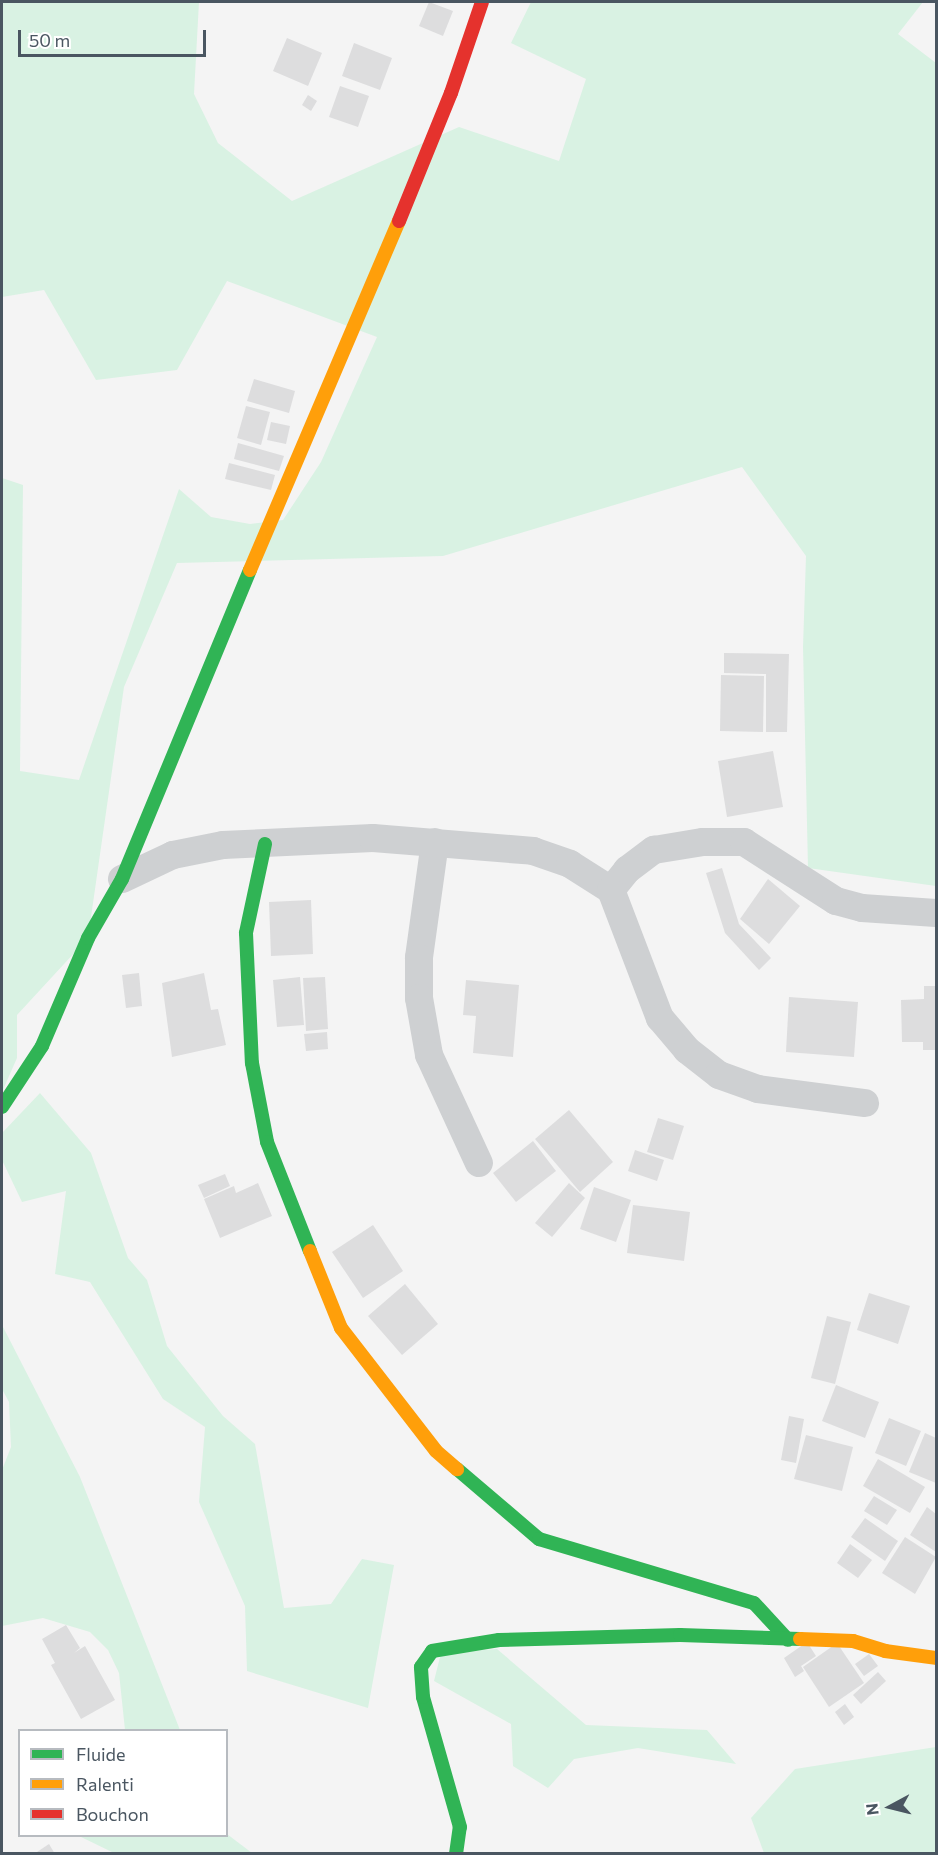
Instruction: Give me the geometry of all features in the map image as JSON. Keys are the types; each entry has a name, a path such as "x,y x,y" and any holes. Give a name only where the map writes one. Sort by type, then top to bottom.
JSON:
{"street":[{"path":"2,1107 42,1046 88,938 122,879 206,672 364,308 451,93 482,2"},
{"path":"122,879 173,855 223,846 373,838 533,851 570,864 611,890 660,1018 687,1050 719,1075 758,1089 865,1103"},
{"path":"435,842 419,958 419,998 429,1055 479,1162"},
{"path":"611,890 627,870 654,850 703,842 744,842 836,901 862,908 936,913"},
{"path":"265,844 246,933 252,1063 267,1142 341,1328 436,1451 539,1539 754,1603 788,1640"},
{"path":"456,1854 460,1827 423,1697 421,1667 432,1651 499,1640 680,1635 853,1641 885,1651 936,1658"}],"green space":[{"path":"2,2 199,2 194,94 218,143 292,201 459,127 559,161 586,79 511,43 531,2 923,2 898,34 936,63 936,886 808,868 803,647 806,556 742,467 443,556 177,563 124,687 88,938 17,1015 17,1058 2,1092 2,478 23,485 20,771 79,780 179,489 211,517 250,524 283,520 321,462 377,337 227,281 177,370 96,380 44,290 2,297"},
{"path":"40,1093 91,1153 128,1258 147,1280 167,1346 223,1416 255,1444 284,1608 331,1604 362,1559 394,1565 368,1708 247,1671 245,1606 199,1502 205,1427 163,1399 90,1282 55,1274 66,1191 22,1202 2,1160 2,1133"},
{"path":"2,1325 80,1477 180,1729 125,1729 119,1673 108,1650 90,1632 43,1618 2,1626 2,1470 11,1447 9,1402 2,1389"},
{"path":"497,1649 586,1725 707,1730 736,1764 638,1748 574,1759 548,1788 513,1766 511,1724 434,1681 441,1653"},
{"path":"936,1747 935,1853 764,1853 751,1818 795,1769"},
{"path":"228,1835 252,1853 114,1853 81,1837 228,1837"}],"building":[{"path":"429,2 453,11 443,36 419,26"},
{"path":"287,38 322,53 308,86 273,71"},
{"path":"354,43 392,58 380,90 342,76"},
{"path":"340,86 369,96 358,127 329,117"},
{"path":"308,95 317,101 311,111 302,105"},
{"path":"254,379 295,391 289,413 247,401"},
{"path":"246,406 270,412 261,445 237,438"},
{"path":"271,422 290,426 286,444 267,440"},
{"path":"238,443 284,456 279,471 234,459"},
{"path":"229,463 275,475 271,490 225,479"},
{"path":"724,653 789,654 787,732 766,732 766,674 724,673"},
{"path":"721,675 764,676 763,732 720,731"},
{"path":"773,751 783,807 727,817 718,761"},
{"path":"722,868 739,924 771,958 759,970 725,933 706,873"},
{"path":"768,879 800,906 769,944 740,919"},
{"path":"311,900 313,954 271,956 269,902"},
{"path":"139,973 142,1006 126,1008 122,975"},
{"path":"204,973 211,1010 218,1009 226,1045 172,1057 162,983"},
{"path":"300,977 304,1025 277,1027 273,980"},
{"path":"325,977 328,1029 306,1031 303,978"},
{"path":"466,980 519,985 513,1057 473,1053 476,1016 463,1015"},
{"path":"924,986 936,986 936,1050 923,1050 923,1042 902,1042 901,1000 924,999"},
{"path":"789,997 858,1002 854,1057 786,1052"},
{"path":"327,1032 328,1049 306,1051 304,1034"},
{"path":"569,1110 613,1162 580,1192 535,1139"},
{"path":"658,1118 684,1126 673,1160 647,1152"},
{"path":"533,1141 556,1171 516,1202 493,1173"},
{"path":"635,1150 664,1160 657,1181 628,1171"},
{"path":"225,1174 230,1186 204,1198 198,1185"},
{"path":"258,1183 272,1216 220,1238 204,1199 234,1186 236,1193"},
{"path":"569,1183 585,1198 552,1237 535,1223"},
{"path":"594,1187 631,1200 616,1242 580,1229"},
{"path":"633,1205 690,1212 684,1261 627,1253"},
{"path":"373,1225 403,1271 363,1298 332,1252"},
{"path":"405,1284 438,1324 402,1355 368,1316"},
{"path":"869,1293 910,1306 898,1344 857,1330"},
{"path":"827,1316 851,1322 835,1384 811,1378"},
{"path":"836,1385 879,1402 865,1438 822,1421"},
{"path":"789,1416 804,1419 796,1463 781,1460"},
{"path":"889,1418 921,1431 906,1466 875,1453"},
{"path":"925,1433 936,1438 936,1483 909,1472"},
{"path":"806,1435 853,1447 842,1491 794,1479"},
{"path":"878,1459 925,1487 910,1513 863,1486"},
{"path":"874,1496 897,1510 887,1525 864,1511"},
{"path":"927,1507 936,1514 936,1552 910,1535"},
{"path":"865,1518 898,1541 885,1561 851,1537"},
{"path":"905,1537 936,1557 915,1594 882,1573"},
{"path":"850,1544 872,1560 858,1578 837,1563"},
{"path":"66,1625 80,1648 74,1653 85,1646 115,1700 81,1719 51,1665 55,1663 42,1639"},
{"path":"807,1642 816,1656 801,1666 804,1671 795,1677 784,1658"},
{"path":"837,1643 864,1683 829,1707 803,1667"},
{"path":"869,1654 878,1666 864,1676 855,1664"},
{"path":"878,1672 886,1681 861,1704 853,1695"},
{"path":"845,1704 854,1717 844,1725 835,1712"},
{"path":"49,1844 55,1854 34,1854"}],"traffic: fast":[{"path":"2,1107 42,1046 88,938 122,879 250,570"},
{"path":"265,844 246,933 252,1063 267,1142 310,1251"},
{"path":"457,1469 539,1539 754,1603 788,1640"},
{"path":"456,1854 460,1827 423,1697 421,1667 432,1651 499,1640 680,1635 800,1639"}],"traffic: slow":[{"path":"250,570 399,221"},
{"path":"310,1251 341,1328 436,1451 457,1469"},
{"path":"800,1639 853,1641 885,1651 936,1658"}],"traffic: jam":[{"path":"399,221 451,93 482,2"}]}
